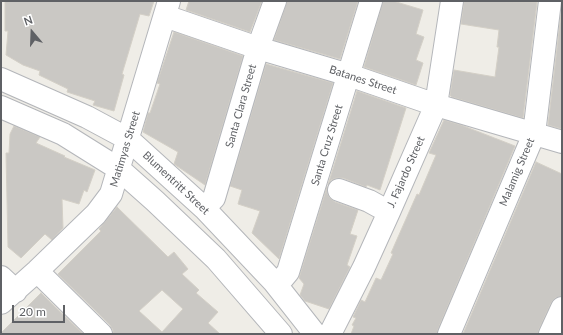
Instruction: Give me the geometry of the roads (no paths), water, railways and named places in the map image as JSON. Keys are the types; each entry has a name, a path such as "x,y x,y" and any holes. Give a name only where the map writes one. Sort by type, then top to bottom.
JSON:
{"street":[{"name":"Santa Clara Street","path":"204,208 214,198 258,48 275,1"},
{"name":"Santa Cruz Street","path":"274,282 283,278 288,272 372,1"},
{"name":"J. Fajardo Street","path":"330,334 364,267 436,105 452,1"},
{"name":"Malamig Street","path":"450,334 534,134 550,1"},
{"name":"Batanes Street","path":"167,8 258,48 349,75 436,105 562,142"},
{"name":"Matimyas Street","path":"6,290 37,271 96,214 111,194 167,8"},
{"name":"Blumentritt Street","path":"1,79 87,117 128,139 204,208 274,282 315,334"},
{"path":"1,107 63,134 119,169 216,259 281,334"},
{"path":"339,190 369,201 389,212"},
{"path":"37,271 101,334"},
{"path":"550,334 562,308"}]}
